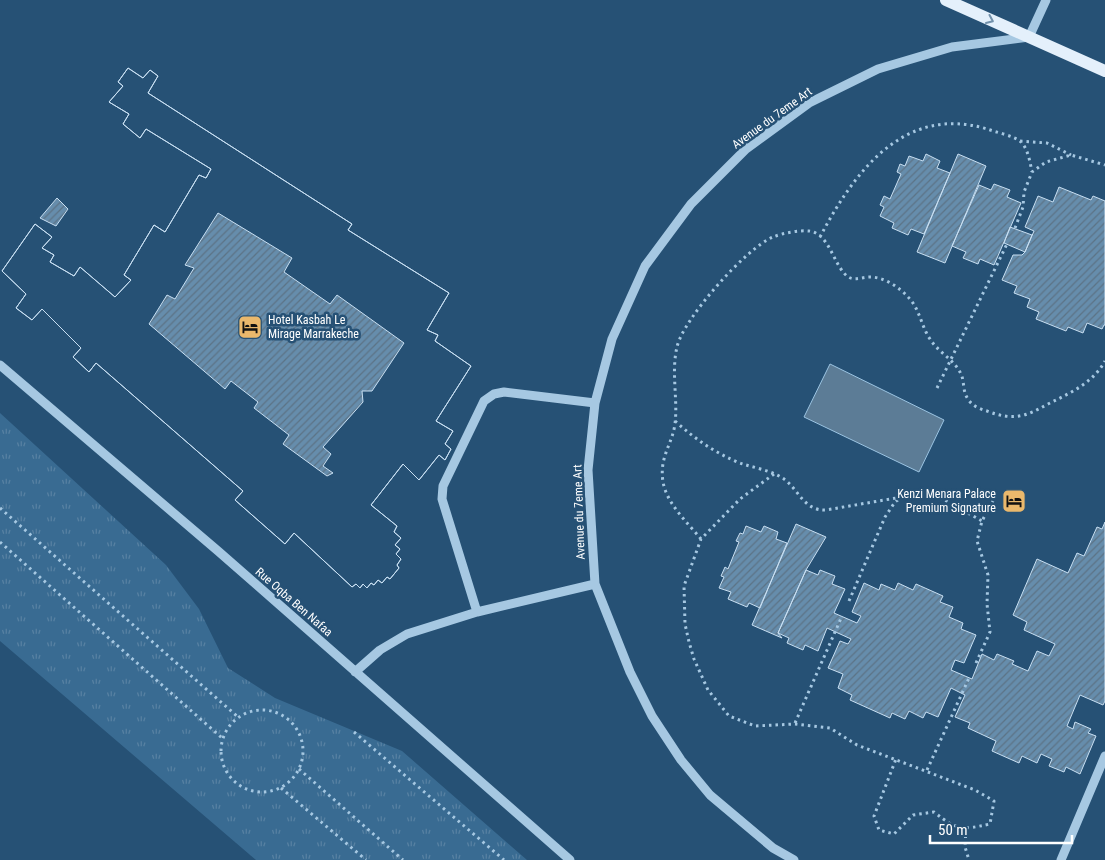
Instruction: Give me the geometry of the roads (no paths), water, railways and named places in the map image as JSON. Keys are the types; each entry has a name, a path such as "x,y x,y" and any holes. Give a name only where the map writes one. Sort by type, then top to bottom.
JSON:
{"main road":[{"path":"946,0 1105,70"}],"street":[{"path":"1029,37 1046,0"},
{"name":"Avenue du 7eme Art","path":"794,860 773,848 710,795 682,760 652,716 634,681 595,584 588,470 595,403 612,339 645,266 691,204 746,149 809,103 878,69 952,47 1029,37"},
{"name":"Rue Oqba Ben Nafaa","path":"0,365 218,551 570,860"},
{"path":"477,612 442,499 442,486 484,401 494,394 504,392 595,403"},
{"path":"355,672 380,650 407,634 477,612 595,584"},
{"path":"1061,860 1105,756"}],"place":[{"name":"Hotel Kasbah Le Mirage Marrakeche","path":"250,327"},
{"name":"Kenzi Menara Palace Premium Signature","path":"1014,501"}]}
